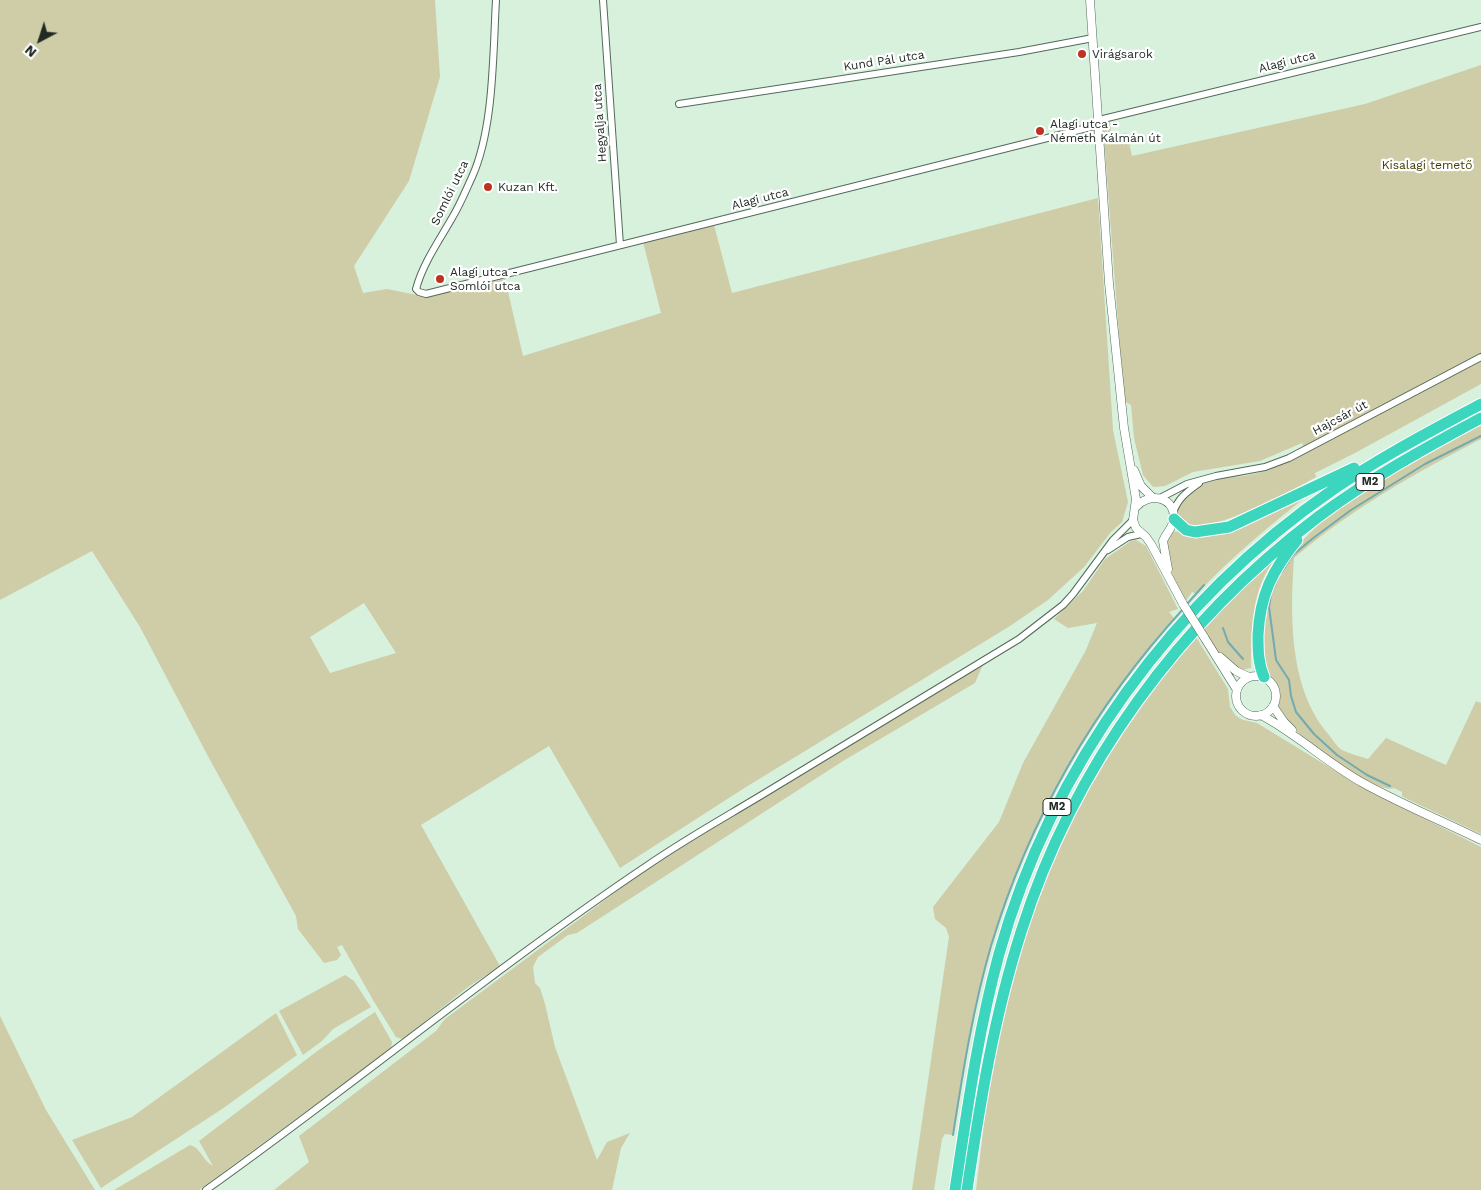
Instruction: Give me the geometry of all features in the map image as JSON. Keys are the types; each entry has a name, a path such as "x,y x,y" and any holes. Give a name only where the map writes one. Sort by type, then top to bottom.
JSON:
{"highway":[{"name":"M2","path":"955,1190 979,1041 1000,952 1026,877 1046,830 1067,787 1117,705 1170,637 1220,582 1266,540 1352,476 1481,404"},
{"name":"M2","path":"967,1190 992,1043 1021,931 1057,838 1080,792 1128,714 1181,645 1237,586 1276,551 1311,523 1362,487 1432,444 1481,418"},
{"path":"1174,516 1186,530 1195,532 1228,527 1355,467 1392,452"},
{"path":"1264,677 1259,665 1258,647 1259,625 1265,593 1282,559 1311,523"}],"street":[{"name":"Somlói utca","path":"426,294 416,289 421,271 453,216 473,175 480,152 488,109 496,0"},
{"name":"Hegyalja utca","path":"603,0 620,245"},
{"path":"206,1190 498,972 649,864 1020,639 1063,605 1113,540 1133,520 1136,507 1124,428 1109,283 1090,0"},
{"name":"Alagi utca","path":"426,294 1481,27"},
{"name":"Kund Pál utca","path":"679,104 1019,52 1093,38"},
{"name":"Hajcsár út","path":"1156,498 1187,484 1216,476 1265,467 1288,458 1481,357"},
{"path":"1128,454 1141,486 1156,498 1166,502 1174,516 1173,524 1163,541 1171,581"},
{"name":"Hajcsár út","path":"1174,516 1176,503 1202,480"},
{"path":"1136,507 1140,502 1156,498"},
{"path":"1133,520 1136,528 1144,535 1204,638 1237,690 1237,700 1242,709 1250,715 1261,715 1274,706"},
{"path":"1101,555 1128,537 1144,535 1153,538 1166,534"},
{"path":"1215,653 1236,671 1249,677 1264,677 1274,686 1276,692 1274,706 1284,722 1302,740"},
{"path":"1237,690 1244,680 1249,677"},
{"path":"1261,715 1302,740 1325,758 1362,782 1481,840"}],"green space":[{"path":"0,0 435,0 440,77 409,181 354,266 363,293 387,289 427,297 505,279 523,356 661,313 643,242 714,225 732,293 1098,198 1113,430 1128,502 1122,522 1111,532 1084,567 1048,600 1010,626 746,787 620,868 549,746 421,825 500,966 468,987 402,1039 396,1037 342,945 337,947 341,955 337,960 324,963 298,929 296,916 210,760 140,627 92,551 0,600","holes":["364,603 396,653 330,673 310,637"]},
{"name":"Kisalagi temető","path":"1481,65 1481,384 1315,473 1316,477 1266,503 1219,522 1199,526 1184,523 1178,512 1178,506 1185,495 1197,487 1216,479 1258,473 1306,452 1302,443 1260,461 1193,472 1165,486 1153,487 1143,475 1134,438 1131,405 1124,401 1103,125 1109,120 1112,135 1127,133 1132,156 1365,104"},
{"path":"1481,425 1481,439 1432,465 1360,508 1315,540 1294,558 1292,604 1295,651 1299,674 1306,696 1316,717 1342,750 1368,759 1386,738 1446,765 1476,701 1481,703 1481,834 1405,798 1402,796 1402,792 1394,788 1385,788 1358,775 1300,734 1290,725 1278,709 1279,688 1271,676 1267,674 1261,655 1266,596 1291,552 1324,519 1432,449"},
{"path":"1312,492 1238,553 1197,594 1192,592 1186,601 1172,574 1164,551 1164,546 1171,532 1198,535"},
{"path":"1136,540 1146,546 1178,609 1169,612 1174,618 1162,630 1105,706 1060,780 1022,858 1006,899 981,982 972,1020 952,1135 945,1134 942,1139 934,1190 912,1190 949,937 946,928 935,919 933,907 999,822 1023,763 1086,650 1097,623 1068,628 1054,619 1083,591 1105,559 1131,541"},
{"path":"1280,552 1265,575 1254,609 1251,668 1241,670 1219,653 1203,629 1215,613"},
{"path":"1196,637 1228,689 1230,707 1236,716 1243,720 1257,723 1360,786 1481,847 1481,1190 976,1190 993,1049 1011,971 1060,840 1086,789 1135,712"},
{"path":"984,662 975,683 843,761 577,933 568,935 538,957 533,967 535,983 540,988 555,1047 597,1160 607,1142 630,1133 621,1148 612,1190 274,1190 309,1162 299,1136 436,1031 445,1019 652,865"},
{"path":"345,975 354,981 371,1007 333,1029 322,1041 303,1055 279,1011"},
{"path":"375,1012 392,1042 391,1049 199,1190 114,1190 190,1145 197,1149 213,1166 199,1141 320,1049"},
{"path":"276,1013 297,1055 222,1109 101,1188 72,1140 132,1117"},
{"path":"0,1016 46,1110 95,1190 0,1190"}],"waterway":[{"path":"1281,573 1293,555 1351,510 1425,464 1481,436"},
{"path":"1277,580 1271,594 1269,607 1276,660 1289,680 1296,712 1314,734 1337,755 1367,775 1390,786"},
{"path":"1187,604 1204,585"},
{"path":"953,1135 969,1040 985,969 1007,899 1025,854 1045,809 1068,766 1094,724 1152,645 1184,608"},
{"path":"1223,628 1228,642 1243,659"}],"place":[{"name":"Virágsarok","path":"1082,54"},
{"name":"Alagi utca - Németh Kálmán út","path":"1040,131"},
{"name":"Kuzan Kft.","path":"488,187"},
{"name":"Alagi utca - Somlói utca","path":"440,279"}]}
